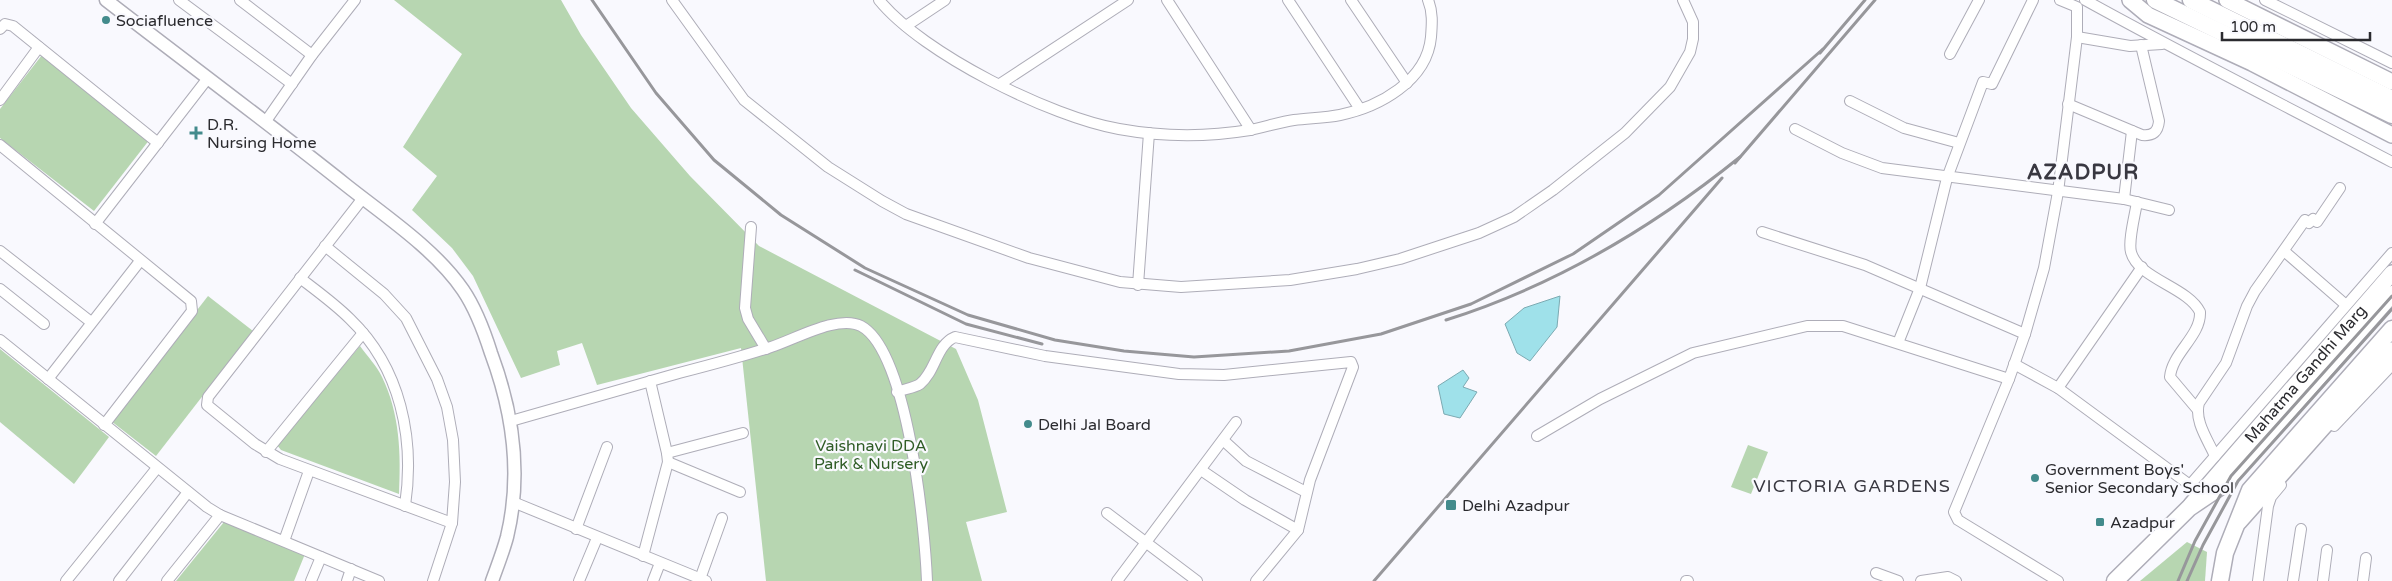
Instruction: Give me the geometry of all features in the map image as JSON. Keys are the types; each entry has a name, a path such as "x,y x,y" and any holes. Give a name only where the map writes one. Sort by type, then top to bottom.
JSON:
{"main road":[{"path":"2130,0 2148,15 2252,63 2392,136"},
{"path":"2155,0 2392,115"},
{"path":"2190,0 2392,99"},
{"path":"2227,0 2392,82"},
{"name":"Mahatma Gandhi Marg","path":"2115,581 2189,508 2195,489 2392,273"},
{"path":"2189,508 2223,485 2392,294"},
{"path":"2220,581 2225,553 2239,522 2250,490 2268,467 2392,328"},
{"path":"2239,522 2392,350"}],"street":[{"path":"107,0 266,121 363,198 434,257 463,290 483,330 504,387 511,421 514,469 512,502 507,538 492,581"},
{"path":"179,0 292,84"},
{"path":"240,0 312,55"},
{"path":"266,121 312,55 355,0"},
{"path":"672,0 744,100 841,176 906,214 1029,258 1138,285 1181,287 1290,280 1357,269 1400,259 1479,233 1514,217 1553,190 1625,133 1670,87 1683,66 1693,39 1693,22 1683,0"},
{"path":"879,0 906,26 951,58 1000,84 1072,118 1118,129 1149,133 1210,135 1251,130 1295,120 1342,114 1360,109 1388,95 1407,83 1422,66 1428,52 1433,22 1428,0"},
{"path":"906,26 945,0"},
{"path":"1000,84 1128,0"},
{"path":"1167,0 1251,130"},
{"path":"1288,0 1360,109"},
{"path":"1351,0 1407,83"},
{"path":"1950,54 1979,0"},
{"path":"1898,343 1920,288 1947,178 1983,82 1992,84 2033,0"},
{"path":"2058,581 1958,520 1954,512 2025,334 2048,254 2058,192 2076,37 2077,7 2060,0"},
{"path":"2085,0 2164,44 2214,68 2392,162"},
{"path":"2266,0 2392,63"},
{"path":"0,29 5,24 10,24 158,143"},
{"path":"2076,37 2130,46 2164,44"},
{"path":"2068,104 2148,136 2158,130 2156,105 2141,45"},
{"path":"0,100 40,48"},
{"path":"95,224 208,78"},
{"path":"1850,101 1904,128 1959,143"},
{"path":"1795,129 1866,163 1890,169 1947,178 2124,199 2169,210"},
{"path":"2124,199 2132,131"},
{"path":"1138,285 1149,133"},
{"path":"0,145 140,261 189,298 193,306 192,310 104,425"},
{"path":"2198,409 2228,358 2247,306 2255,292 2305,220 2309,224 2312,219 2317,222 2340,188"},
{"path":"363,198 208,397 207,401 211,409 266,452 309,471 452,523"},
{"path":"2137,202 2131,248 2135,259 2142,267 2193,302 2200,312 2198,323 2172,366 2170,377 2198,409 2202,431 2215,456"},
{"path":"751,228 745,308 748,319 766,349"},
{"path":"1762,232 1842,256 2025,334"},
{"path":"325,246 384,294 406,318 437,379 448,407 453,440 455,482 452,523 433,581"},
{"path":"0,251 92,322"},
{"path":"2284,251 2346,305"},
{"path":"2014,364 2058,388 2195,489 2215,456 2392,253"},
{"path":"48,379 140,261"},
{"path":"2058,388 2142,267"},
{"path":"300,278 340,310 363,333 381,358 403,409 408,441 409,481 406,506"},
{"path":"0,289 44,324"},
{"path":"511,421 766,349 828,326 852,323 874,336 883,352 897,392 908,430 918,486 926,546 927,581"},
{"path":"1537,436 1642,377 1704,350 1807,326 1843,326 2008,379"},
{"path":"266,452 363,333"},
{"path":"897,392 921,383 932,369 945,344 956,337 1045,356 1179,374 1224,375 1351,362 1352,367 1306,492 1298,530 1256,581"},
{"path":"0,340 157,468 220,514 379,581"},
{"path":"2258,581 2268,506 2271,497 2308,454 2392,365"},
{"path":"643,556 668,457 650,381"},
{"path":"1117,581 1236,422"},
{"path":"668,457 743,433"},
{"path":"1223,440 1246,461 1306,492"},
{"path":"576,529 607,446"},
{"path":"668,457 740,492"},
{"path":"66,581 157,468"},
{"path":"1201,470 1245,500 1298,530"},
{"path":"284,541 309,471"},
{"path":"119,581 188,492"},
{"path":"512,502 703,580 722,518"},
{"path":"1107,513 1197,581"},
{"path":"166,581 220,514"},
{"path":"2293,581 2301,529"},
{"path":"579,581 597,538"},
{"path":"2323,581 2328,550"},
{"path":"312,581 322,557"},
{"path":"2363,581 2366,558"},
{"path":"653,581 660,563"},
{"path":"347,581 351,570"},
{"path":"1876,573 1898,581"},
{"path":"1921,581 1948,577 1956,581"}],"green space":[{"name":"Vaishnavi DDA Park & Nursery","path":"394,0 561,0 581,35 631,108 690,176 759,246 956,349 978,400 1007,512 966,522 982,581 766,581 741,348 597,385 582,343 557,351 560,365 521,378 473,276 452,248 412,210 437,176 403,147 462,54"},
{"path":"42,55 150,139 94,211 0,138 0,109"},
{"path":"208,296 253,331 156,456 111,421"},
{"path":"360,346 380,373 393,405 398,434 399,494 281,450 277,445"},
{"path":"0,349 109,437 74,484 0,422"},
{"path":"1748,445 1768,452 1751,494 1731,487"},
{"path":"224,522 305,554 294,581 176,581"},
{"path":"2187,542 2207,552 2205,581 2140,581"}],"water":[{"path":"1560,296 1557,327 1530,361 1517,353 1505,324 1524,308"},
{"path":"1463,370 1469,378 1463,387 1477,392 1460,418 1444,414 1438,386"}],"railway":[{"path":"592,0 656,93 714,160 781,215 865,268 968,315 1055,340 1124,351 1194,357 1289,351 1381,334 1471,304 1573,254 1659,195 1823,49"},
{"path":"1820,53 1865,0"},
{"path":"1735,163 1875,0"},
{"path":"1446,320 1525,290 1600,252 1672,208 1740,157"},
{"path":"1374,581 1722,178"},
{"path":"855,270 966,324 1042,344"},
{"path":"2178,581 2195,541 2231,476 2392,296"},
{"path":"2187,581 2203,545 2238,481 2392,309"}],"place":[{"name":"Sociafluence","path":"106,20"},
{"name":"D.R. Nursing Home","path":"196,133"},
{"name":"Delhi Jal Board","path":"1028,424"},
{"name":"Government Boys' Senior Secondary School","path":"2035,478"},
{"name":"Delhi Azadpur","path":"1451,505"},
{"name":"Azadpur","path":"2100,522"}],"district":[{"name":"AZADPUR","path":"2083,172"},
{"name":"VICTORIA GARDENS","path":"1852,486"}]}
